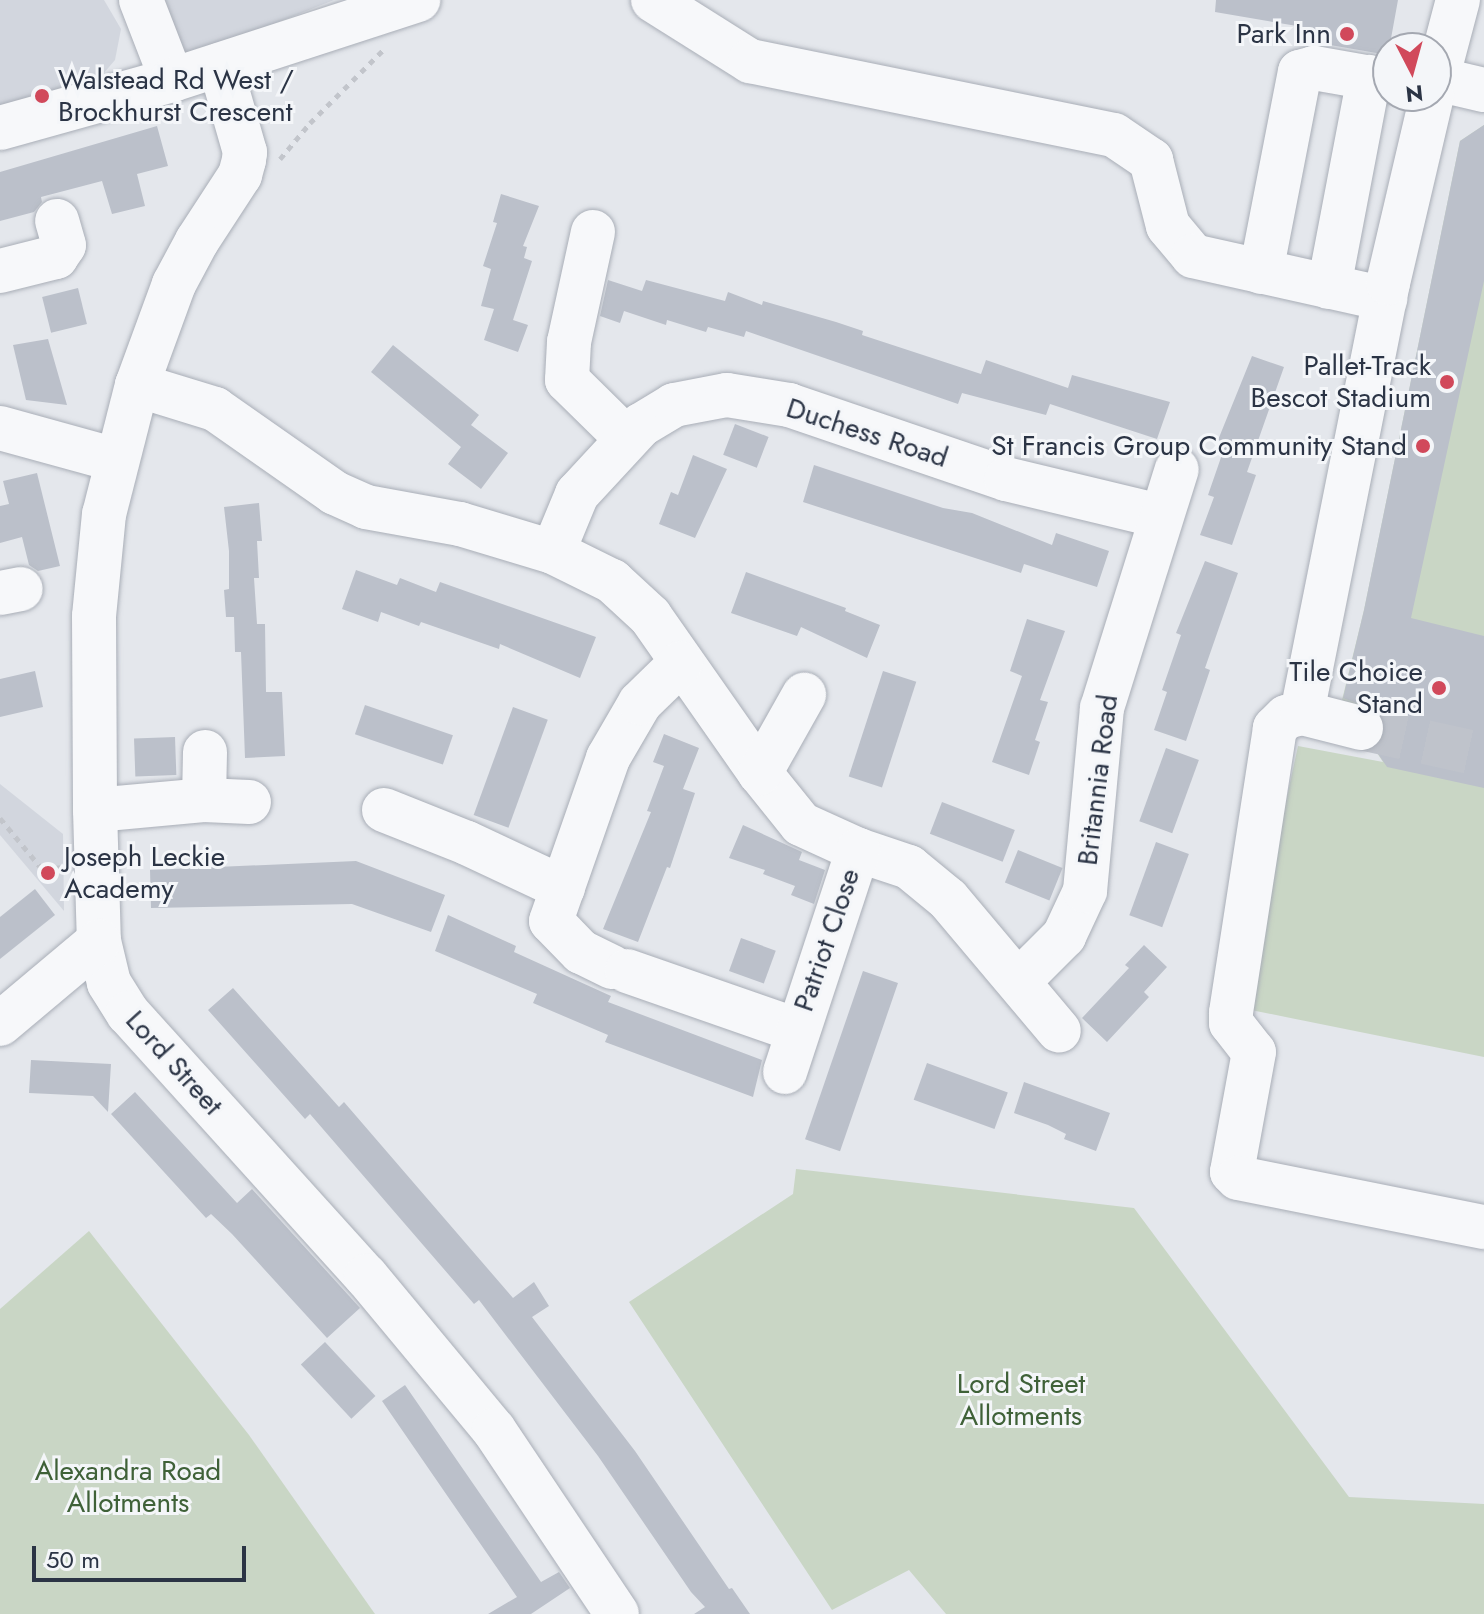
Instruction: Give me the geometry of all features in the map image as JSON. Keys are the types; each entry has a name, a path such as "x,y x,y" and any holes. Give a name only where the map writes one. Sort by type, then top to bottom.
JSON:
{"street":[{"path":"141,0 172,80"},
{"path":"0,128 172,80 418,0"},
{"path":"653,0 750,61 1114,135 1151,160 1168,226 1193,256 1385,299"},
{"path":"1449,32 1458,0"},
{"name":"Lord Street","path":"220,65 239,127 244,160 240,175 197,241 174,284 137,385 104,514 94,616 95,810 99,941 109,983 128,1013 366,1276 494,1430 617,1614"},
{"path":"1261,272 1300,72 1314,68 1372,78"},
{"path":"1452,87 1484,90"},
{"path":"1329,287 1372,104"},
{"path":"1302,713 1385,299 1429,112"},
{"path":"0,271 56,257 64,245 57,221"},
{"path":"593,232 569,342 567,380 627,439"},
{"path":"137,385 215,409 335,493 366,507 460,524 553,552 612,581 650,616 760,773 801,824 858,850 909,867 948,899 1059,1031"},
{"name":"Duchess Road","path":"553,552 577,494 627,439 674,405 727,395 789,405 1006,479 1160,516"},
{"path":"0,428 116,460"},
{"name":"Britannia Road","path":"1019,981 1064,936 1085,891 1102,708 1177,469"},
{"path":"384,810 467,843 557,904 608,758 621,732 640,703 681,663"},
{"path":"760,773 804,695"},
{"path":"1361,728 1302,713 1286,717 1275,728 1233,998 1231,1023 1254,1052 1232,1172 1238,1178 1484,1227"},
{"path":"204,800 205,752"},
{"path":"95,810 204,800 249,802"},
{"name":"Patriot Close","path":"785,1072 796,1030 858,850"},
{"name":"Patriot Close","path":"557,904 581,952 620,969 796,1030"},
{"path":"0,1024 99,941"}],"path":[{"path":"0,818 42,869 97,863"}],"shaded area":[{"path":"0,0 104,0 121,29 115,60 97,81 0,105"},
{"path":"149,0 334,0 178,62"},
{"name":"Joseph Leckie Academy","path":"0,784 63,834 64,911 0,835"}],"green space":[{"path":"1484,125 1484,1057 1241,1008 1298,746 1383,762 1342,700 1364,610 1460,141"},
{"name":"Lord Street Allotments","path":"796,1169 1134,1208 1349,1497 1484,1504 1484,1614 946,1614 909,1570 832,1610 629,1302 793,1194"},
{"name":"Alexandra Road Allotments","path":"89,1231 249,1435 375,1614 0,1614 0,1309"}],"building":[{"name":"Park Inn","path":"1216,0 1398,0 1392,32 1372,32 1372,52 1301,40 1303,27 1215,12"},
{"name":"Pallet-Track Bescot Stadium","path":"1484,125 1484,281 1411,618 1484,636 1484,788 1387,767 1374,748 1385,733 1385,720 1379,711 1343,698 1364,610 1460,141"},
{"path":"157,126 168,166 137,174 145,206 112,214 102,181 41,197 42,202 34,212 0,221 0,172"},
{"path":"501,194 539,206 523,246 527,247 524,258 532,261 513,320 528,325 518,352 484,340 494,309 481,306 491,269 483,266 497,223 493,222"},
{"path":"608,280 642,291 646,280 725,301 728,292 762,305 763,301 836,322 863,331 862,335 981,374 986,360 1068,388 1072,375 1170,402 1157,439 1050,404 1046,415 962,393 958,404 746,331 744,337 708,327 706,332 667,320 666,325 624,311 620,323 600,316"},
{"path":"78,288 87,324 51,333 42,297"},
{"path":"48,339 67,405 26,400 13,345"},
{"path":"393,345 479,415 471,425 508,453 481,489 448,464 461,447 371,372"},
{"path":"1252,356 1284,367 1247,472 1256,475 1232,545 1200,535 1214,497 1208,495 1226,443 1218,440"},
{"path":"735,424 769,437 757,468 723,455"},
{"path":"693,455 727,469 695,538 659,524 671,492 678,495"},
{"path":"814,465 943,508 972,513 1052,545 1056,533 1109,551 1097,587 1024,564 1021,573 803,502"},
{"path":"37,473 60,566 38,571 29,565 22,537 0,543 0,506 9,504 3,481"},
{"path":"259,503 262,541 257,541 259,578 254,578 257,624 265,624 266,692 282,692 285,756 245,758 241,652 235,652 234,617 226,617 224,590 229,589 229,551 224,507"},
{"path":"1205,561 1238,573 1205,668 1210,670 1186,741 1154,730 1167,692 1162,690 1181,635 1176,633"},
{"path":"356,570 397,585 400,578 436,592 440,582 596,637 580,678 500,644 499,649 421,622 419,626 381,612 378,622 342,609"},
{"path":"746,572 846,608 845,611 880,625 867,658 801,627 797,636 731,613"},
{"path":"1027,619 1065,631 1040,700 1048,702 1035,740 1040,742 1029,775 992,762 1022,676 1010,671"},
{"path":"35,671 43,707 0,717 0,679"},
{"path":"883,671 916,682 882,787 849,777"},
{"path":"365,705 453,735 443,765 355,734"},
{"path":"513,707 548,720 508,828 474,815"},
{"path":"664,734 699,748 683,789 695,793 670,868 667,867 638,942 603,929 651,812 647,811 664,766 653,762"},
{"path":"175,737 176,775 135,776 134,738"},
{"path":"1166,748 1199,760 1172,833 1139,821"},
{"path":"942,802 1015,830 1003,862 930,834"},
{"path":"743,825 802,852 799,860 825,870 814,904 791,895 795,886 763,874 765,870 729,858"},
{"path":"1156,842 1189,854 1162,927 1129,915"},
{"path":"1018,850 1063,868 1049,900 1005,882"},
{"path":"356,861 445,895 431,932 352,904 151,908 150,870"},
{"path":"35,889 55,915 0,959 0,917"},
{"path":"448,915 516,946 514,952 611,996 608,1002 762,1060 753,1097 605,1042 608,1035 533,1003 537,994 435,951"},
{"path":"741,938 776,951 764,984 729,971"},
{"path":"1144,945 1167,967 1144,992 1149,997 1107,1042 1082,1018 1129,968 1125,965"},
{"path":"863,971 898,983 840,1151 805,1139"},
{"path":"233,988 339,1107 344,1102 513,1298 534,1282 549,1306 532,1317 635,1451 729,1589 732,1588 750,1614 694,1614 705,1607 691,1592 598,1456 479,1300 474,1304 310,1114 305,1119 208,1010"},
{"path":"31,1060 111,1064 108,1112 93,1096 29,1093"},
{"path":"927,1063 1008,1092 994,1129 914,1100"},
{"path":"1024,1082 1110,1113 1096,1151 1064,1139 1066,1134 1048,1125 1014,1113"},
{"path":"135,1092 237,1203 252,1189 360,1308 327,1338 232,1234 211,1214 206,1218 111,1114"},
{"path":"325,1342 375,1396 351,1419 301,1365"},
{"path":"405,1385 541,1582 559,1572 570,1588 531,1614 488,1614 517,1597 382,1401"}],"tunnel":[{"path":"1361,728 1484,755"}],"place":[{"name":"Park Inn","path":"1347,34"},
{"name":"Walstead Rd West / Brockhurst Crescent","path":"42,96"},
{"name":"Pallet-Track Bescot Stadium","path":"1447,382"},
{"name":"St Francis Group Community Stand","path":"1423,446"},
{"name":"Tile Choice Stand","path":"1439,688"},
{"name":"Joseph Leckie Academy","path":"48,873"}]}
